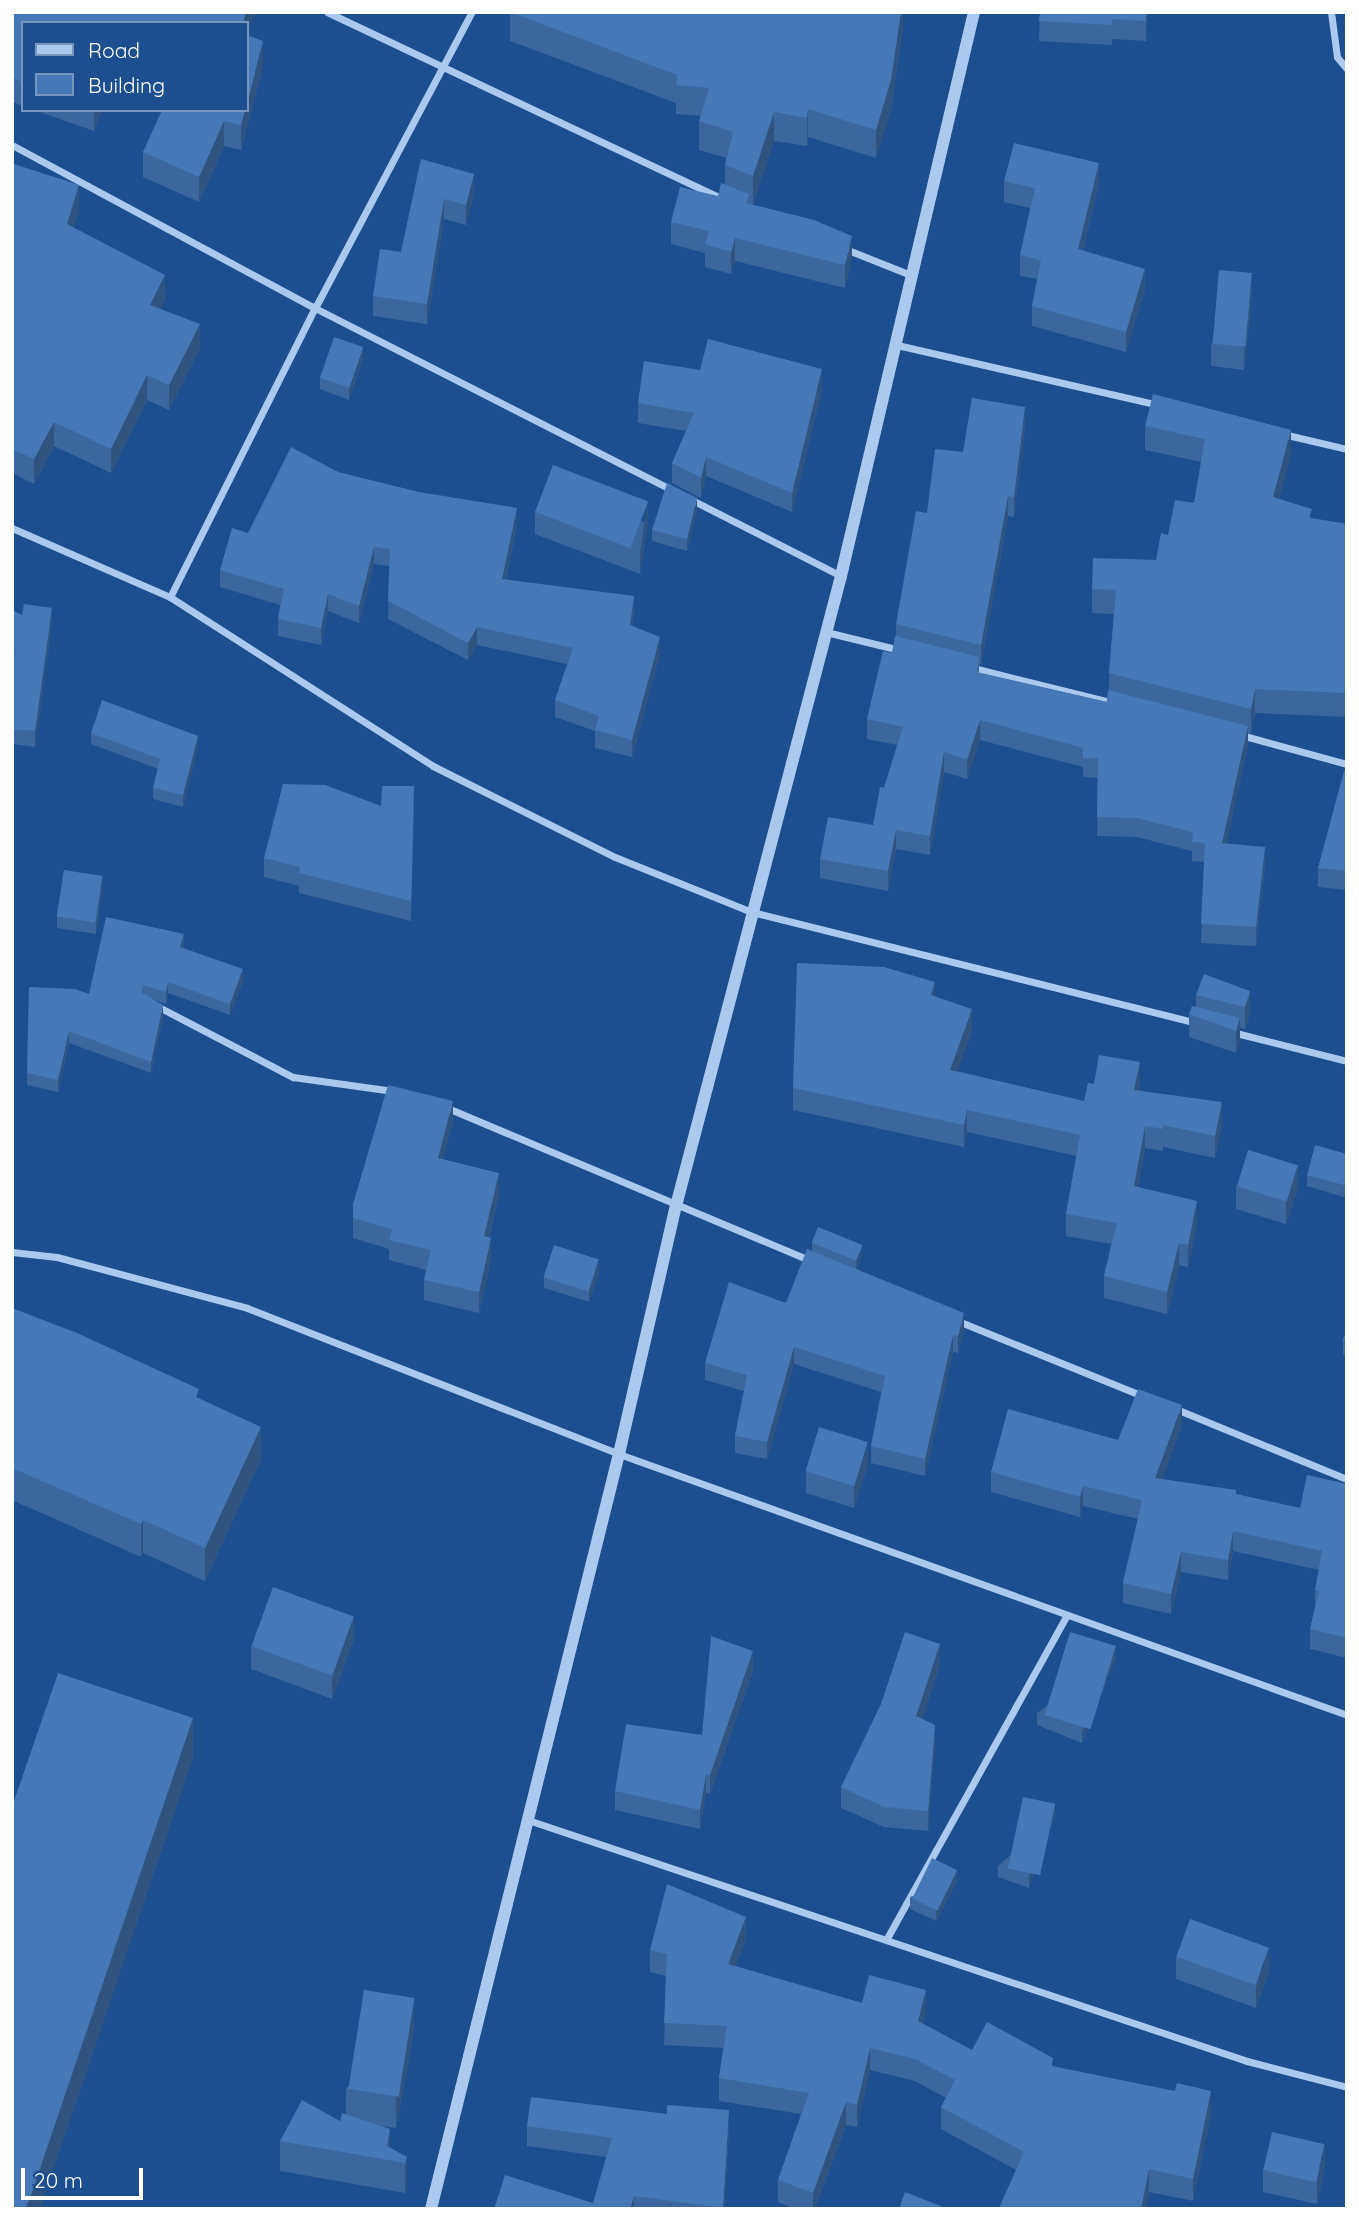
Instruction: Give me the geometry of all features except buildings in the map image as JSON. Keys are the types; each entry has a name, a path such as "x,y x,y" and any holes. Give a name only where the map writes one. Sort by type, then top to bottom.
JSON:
{"street":[{"path":"327,12 727,201"},
{"path":"170,597 315,308 472,12"},
{"path":"431,2209 620,1454 676,1206 841,576 974,12"},
{"path":"1331,12 1337,57 1347,69"},
{"path":"12,145 315,308 841,576"},
{"path":"839,246 913,276"},
{"path":"897,345 1175,409"},
{"path":"1267,430 1347,449"},
{"path":"12,528 170,597 433,766 615,857 752,912 1212,1027"},
{"path":"826,632 906,652"},
{"path":"959,665 1119,704"},
{"path":"1225,731 1347,764"},
{"path":"147,1001 293,1077 410,1094"},
{"path":"1225,1031 1347,1061"},
{"path":"435,1102 818,1264"},
{"path":"12,1252 57,1257 247,1308 620,1454 1347,1715"},
{"path":"947,1316 1153,1400"},
{"path":"1166,1405 1347,1479"},
{"path":"886,1940 1067,1615"},
{"path":"528,1820 1247,2061 1347,2087"}]}
